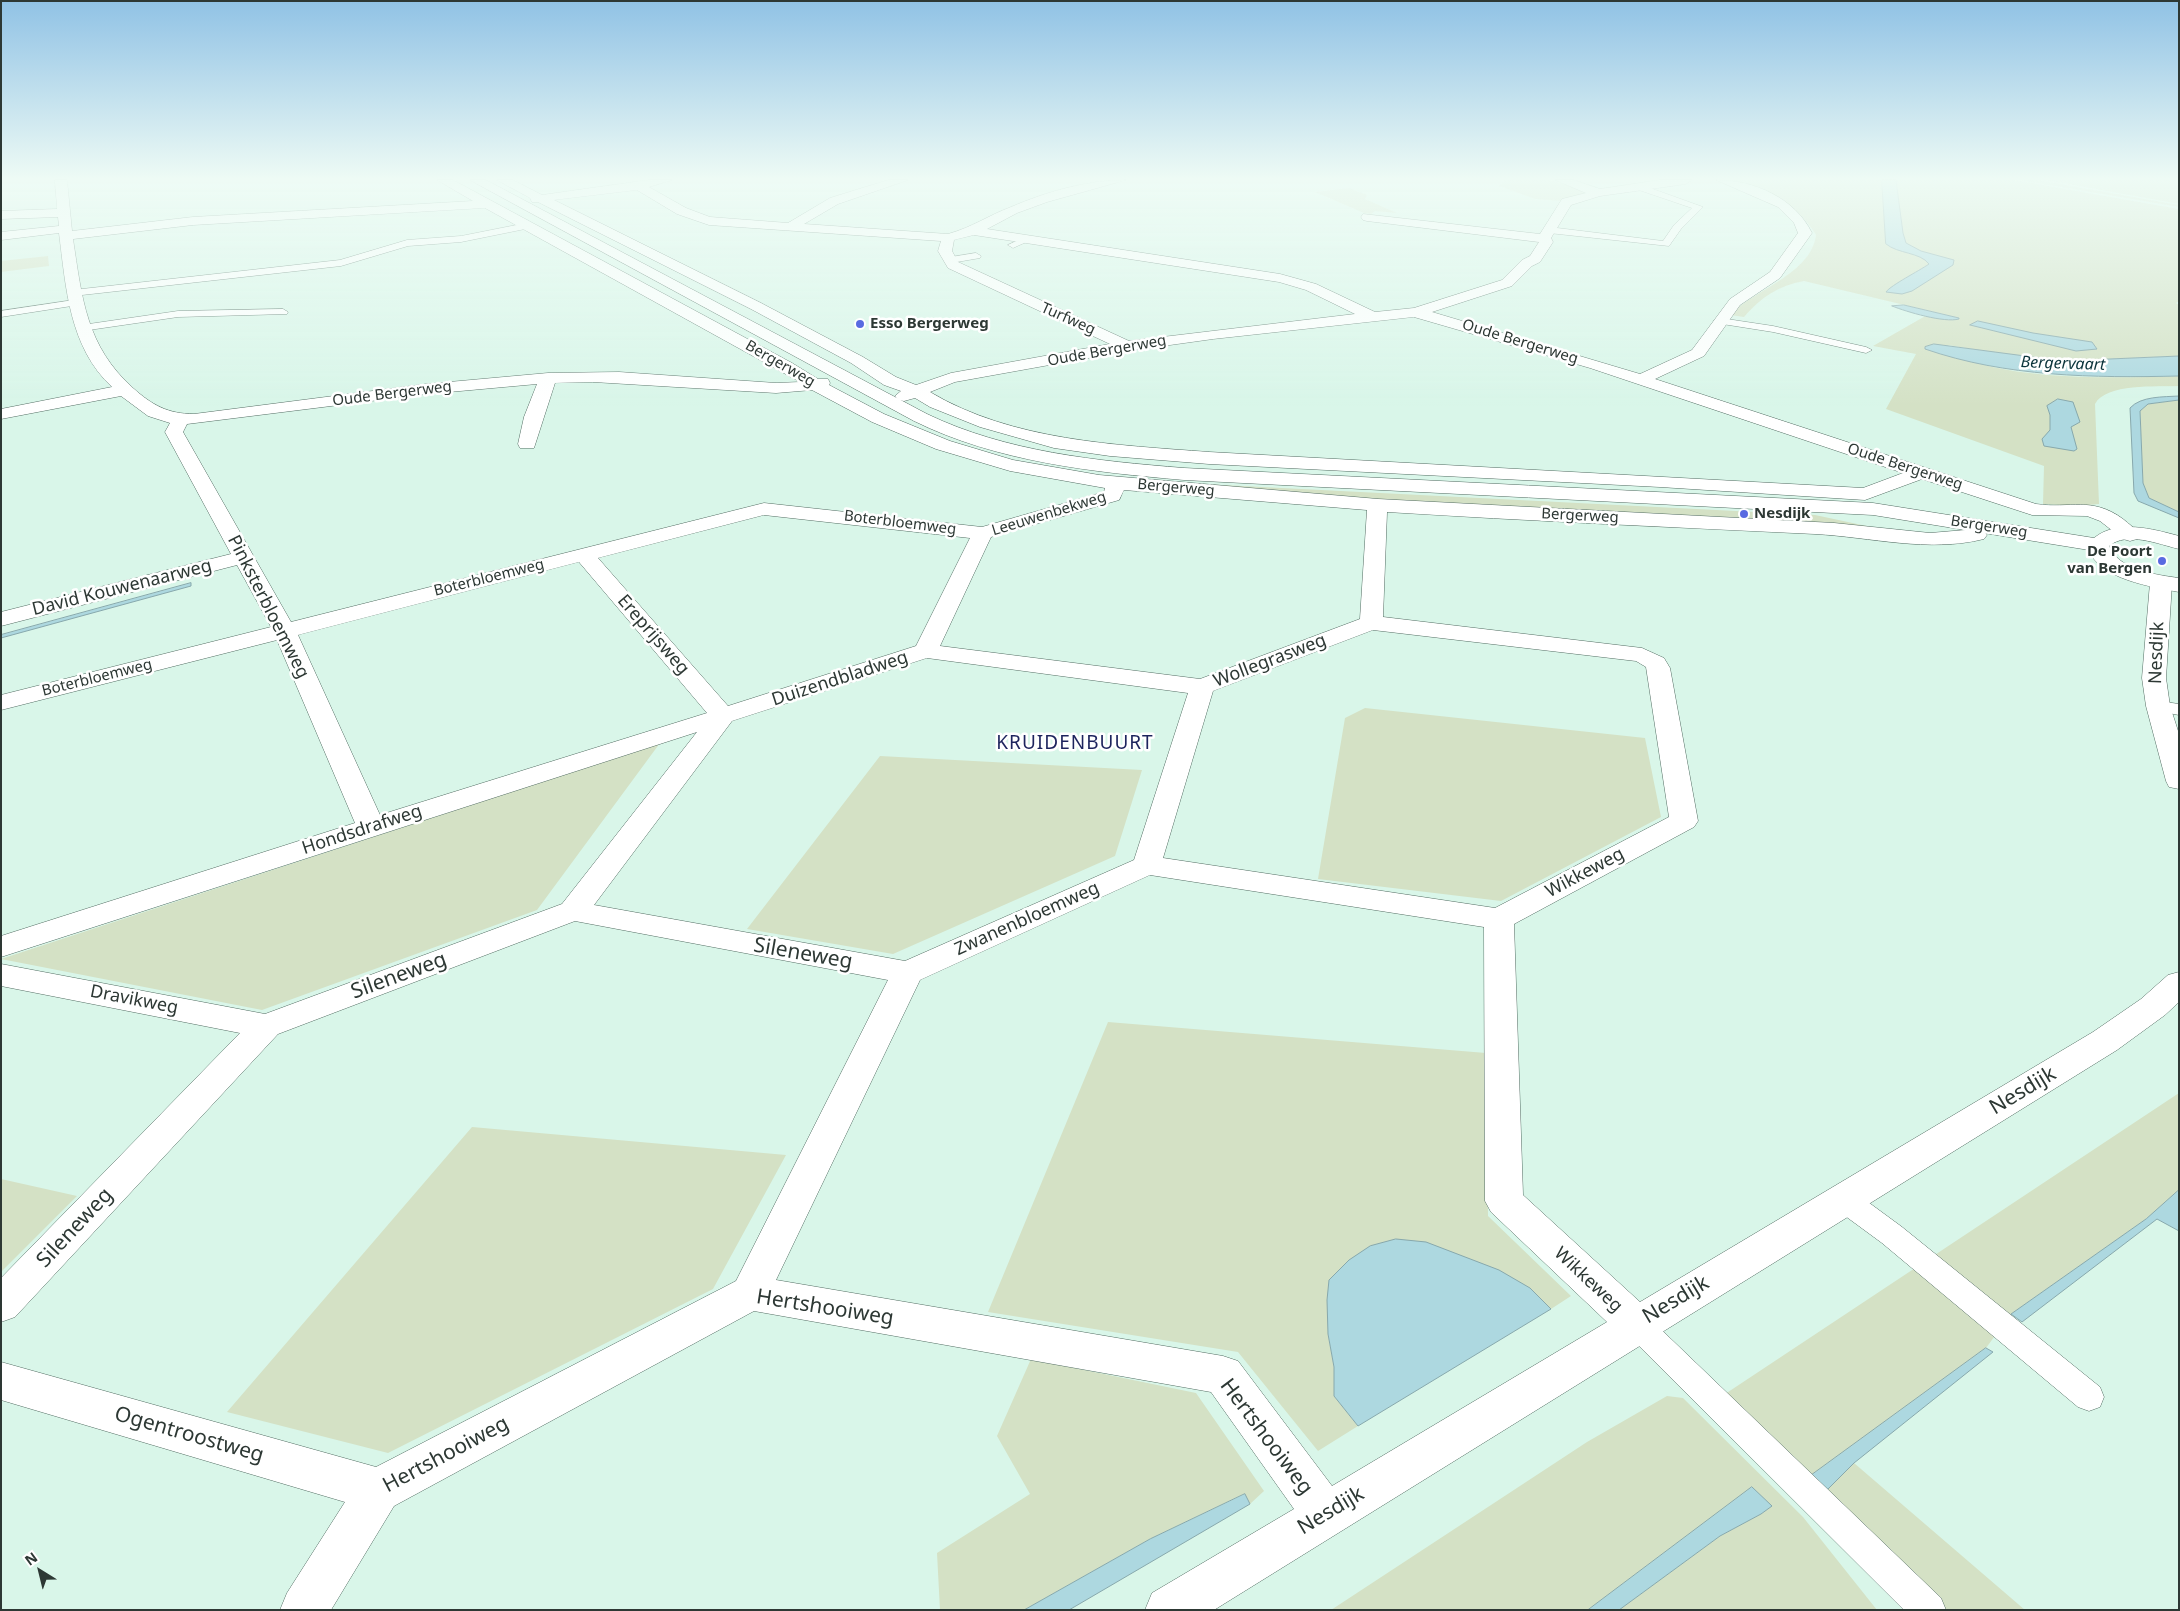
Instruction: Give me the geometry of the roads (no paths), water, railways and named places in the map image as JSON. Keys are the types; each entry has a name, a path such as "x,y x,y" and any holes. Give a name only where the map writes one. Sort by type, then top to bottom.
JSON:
{"street":[{"name":"Oude Bergerweg","path":"69,255 74,298 82,328 103,368 124,390 153,413 180,420 218,417 419,389 548,378 619,378 776,388 814,384 839,375"},
{"name":"Bergerweg","path":"581,255 786,366 834,396 900,428 941,445 982,458 1045,473 1117,482 1378,506 1838,530 1957,540 1977,535"},
{"name":"Bergerweg","path":"614,255 888,401 952,432 1046,457 1121,469 1204,475 1873,508 2100,551"},
{"name":"Bergerweg","path":"655,255 844,353 890,381 918,392 953,410 1020,434 1054,442 1127,452 1209,458 1669,481 1864,494 1924,472"},
{"path":"948,255 951,260"},
{"path":"1120,255 1280,278 1311,287 1375,318"},
{"path":"1414,312 1507,283 1537,255"},
{"path":"1640,380 1698,353 1734,302 1774,275 1789,255"},
{"name":"Turfweg","path":"951,260 953,264 970,274 1128,346"},
{"name":"Oude Bergerweg","path":"888,401 918,392 951,378 1128,346 1213,334 1375,318 1414,312 1470,326 1640,380 2042,512 2080,509 2094,511 2103,514 2130,535"},
{"name":"Bergerweg","path":"748,326 791,325"},
{"name":"Bergerweg","path":"839,375 844,353"},
{"path":"527,444 532,417 548,378"},
{"path":"1,414 124,390"},
{"name":"Pinksterbloemweg","path":"180,420 174,432 284,630 371,827"},
{"name":"Leeuwenbekweg","path":"926,651 983,533 1112,496 1117,482"},
{"name":"Bergerweg","path":"1790,505 1977,535 2100,551"},
{"path":"1371,623 1378,506"},
{"name":"Boterbloemweg","path":"1,703 764,509 983,533"},
{"path":"2170,584 2137,576 2116,567 2100,551 2103,540 2130,535 2179,543"},
{"name":"Ereprijsweg","path":"583,554 723,716"},
{"name":"David Kouwenaarweg","path":"1,619 243,557"},
{"name":"Nesdijk","path":"2170,584 2154,678 2168,708 2179,781"},
{"name":"Wollegrasweg","path":"1147,865 1202,687 1371,623"},
{"name":"Wikkeweg","path":"1371,623 1629,653 1649,659 1658,668 1684,820 1499,919 1504,1201 1636,1324"},
{"name":"Duizendbladweg","path":"723,716 926,651 1202,687"},
{"path":"573,912 723,716"},
{"name":"Hondsdrafweg","path":"1,948 371,827 723,716"},
{"path":"1147,865 1499,919"},
{"name":"Zwanenbloemweg","path":"908,973 1147,865"},
{"name":"Sileneweg","path":"1,1305 266,1026 573,912 908,973"},
{"path":"750,1293 908,973"},
{"name":"Dravikweg","path":"1,975 266,1026"},
{"name":"Nesdijk","path":"1168,1610 1636,1324 2105,1041 2153,1007 2179,983"},
{"name":"Hertshooiweg","path":"304,1610 378,1490 750,1293 1223,1374 1324,1514"},
{"name":"Ogentroostweg","path":"1,1381 378,1490"}],"lane":[{"path":"1,314 74,298 341,263 367,255"},
{"path":"951,260 976,256"},
{"path":"82,328 178,314 282,312"},
{"path":"1720,321 1773,329 1866,350"},
{"path":"1843,1199 1892,1235 2089,1397"},
{"path":"1636,1324 1929,1610"}],"water":[{"path":"1915,255 1936,255 1954,260 1953,265 1912,291 1902,294 1886,292 1929,264"},
{"path":"1904,305 1959,319 1935,318 1892,306"},
{"path":"1978,321 2033,333 2092,342 2097,349 2076,351 1970,325"},
{"name":"Bergervaart","path":"1934,344 2063,361 2179,356 2179,376 2083,376 2019,370 1987,365 1925,349 1925,347"},
{"path":"2179,396 2179,400 2148,404 2140,411 2143,483 2149,498 2179,512 2179,518 2138,501 2134,493 2130,408 2146,399"},
{"path":"2058,399 2073,402 2080,422 2071,427 2077,449 2074,451 2044,446 2042,439 2050,430 2050,415 2047,406"},
{"path":"191,583 191,586 1,638 1,635"},
{"path":"2179,1190 2179,1231 2157,1219 2022,1322 2011,1314 2146,1219"},
{"path":"1396,1239 1426,1242 1499,1270 1530,1288 1551,1309 1358,1426 1334,1396 1334,1367 1328,1334 1327,1300 1329,1280 1349,1260 1370,1246"},
{"path":"1986,1348 1993,1352 1854,1463 1825,1492 1809,1477"},
{"path":"1752,1487 1772,1506 1720,1536 1619,1610 1588,1610"},
{"path":"1245,1494 1250,1504 1069,1610 1024,1610 1150,1539"}],"place":[{"name":"Esso Bergerweg","path":"860,324"},
{"name":"Nesdijk","path":"1744,514"},
{"name":"De Poort van Bergen","path":"2162,561"}],"district":[{"name":"KRUIDENBUURT","path":"1075,744"}]}
